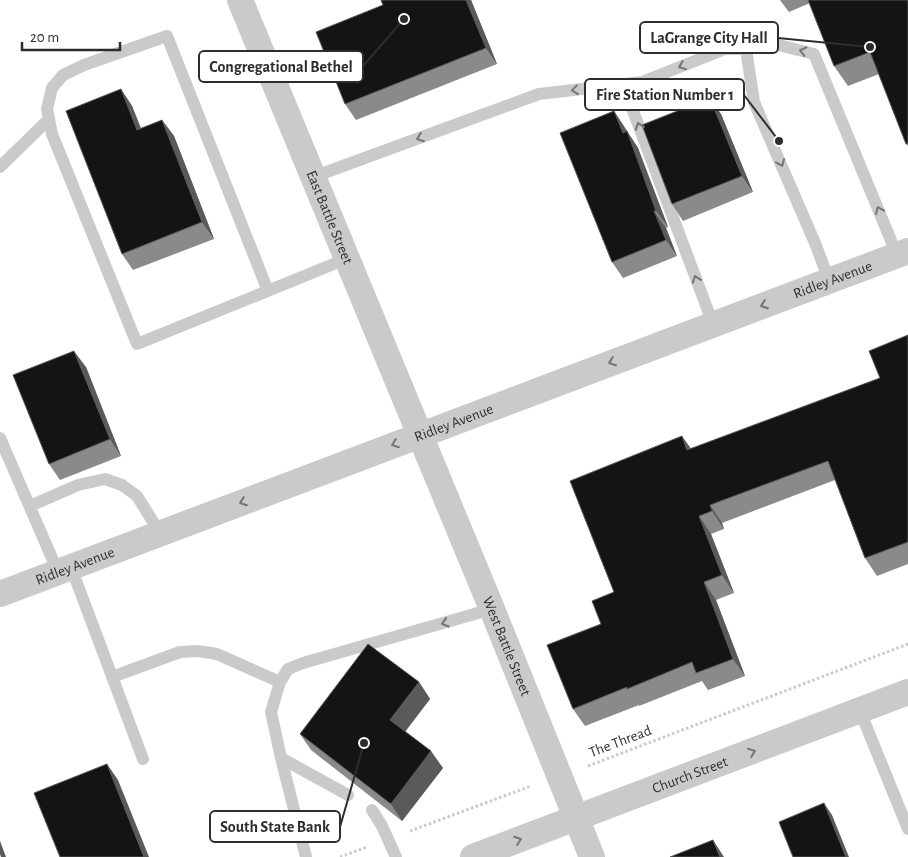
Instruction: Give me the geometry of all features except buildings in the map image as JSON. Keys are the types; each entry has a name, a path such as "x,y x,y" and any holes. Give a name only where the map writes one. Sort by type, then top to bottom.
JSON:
{"street":[{"name":"East Battle Street","path":"240,0 420,435"},
{"name":"Ridley Avenue","path":"0,594 903,253"},
{"name":"West Battle Street","path":"420,435 592,857"},
{"name":"Church Street","path":"472,857 908,692"}],"lane":[{"path":"268,291 166,36 84,65 63,76 52,88 47,109 52,134 137,344 268,291 346,259"},
{"path":"313,177 539,94 642,82 725,50 746,49 767,42 814,54 903,253"},
{"path":"746,49 754,102 829,280"},
{"path":"623,84 713,324"},
{"path":"0,167 48,119"},
{"path":"0,438 30,506 65,569 112,678 142,759"},
{"path":"30,506 78,485 104,479 122,485 137,496 160,533"},
{"path":"306,857 271,712 280,682 288,669 303,663 492,609"},
{"path":"112,678 180,652 198,651 217,654 280,682"},
{"path":"860,711 908,829"},
{"path":"281,758 348,795"},
{"path":"372,810 382,826 396,857"}],"path":[{"name":"The Thread","path":"340,857 908,644"}],"place":[{"name":"Congregational Bethel","path":"404,19"},
{"name":"LaGrange City Hall","path":"870,47"},
{"name":"Fire Station Number 1","path":"779,141"},
{"name":"South State Bank","path":"364,743"}]}
